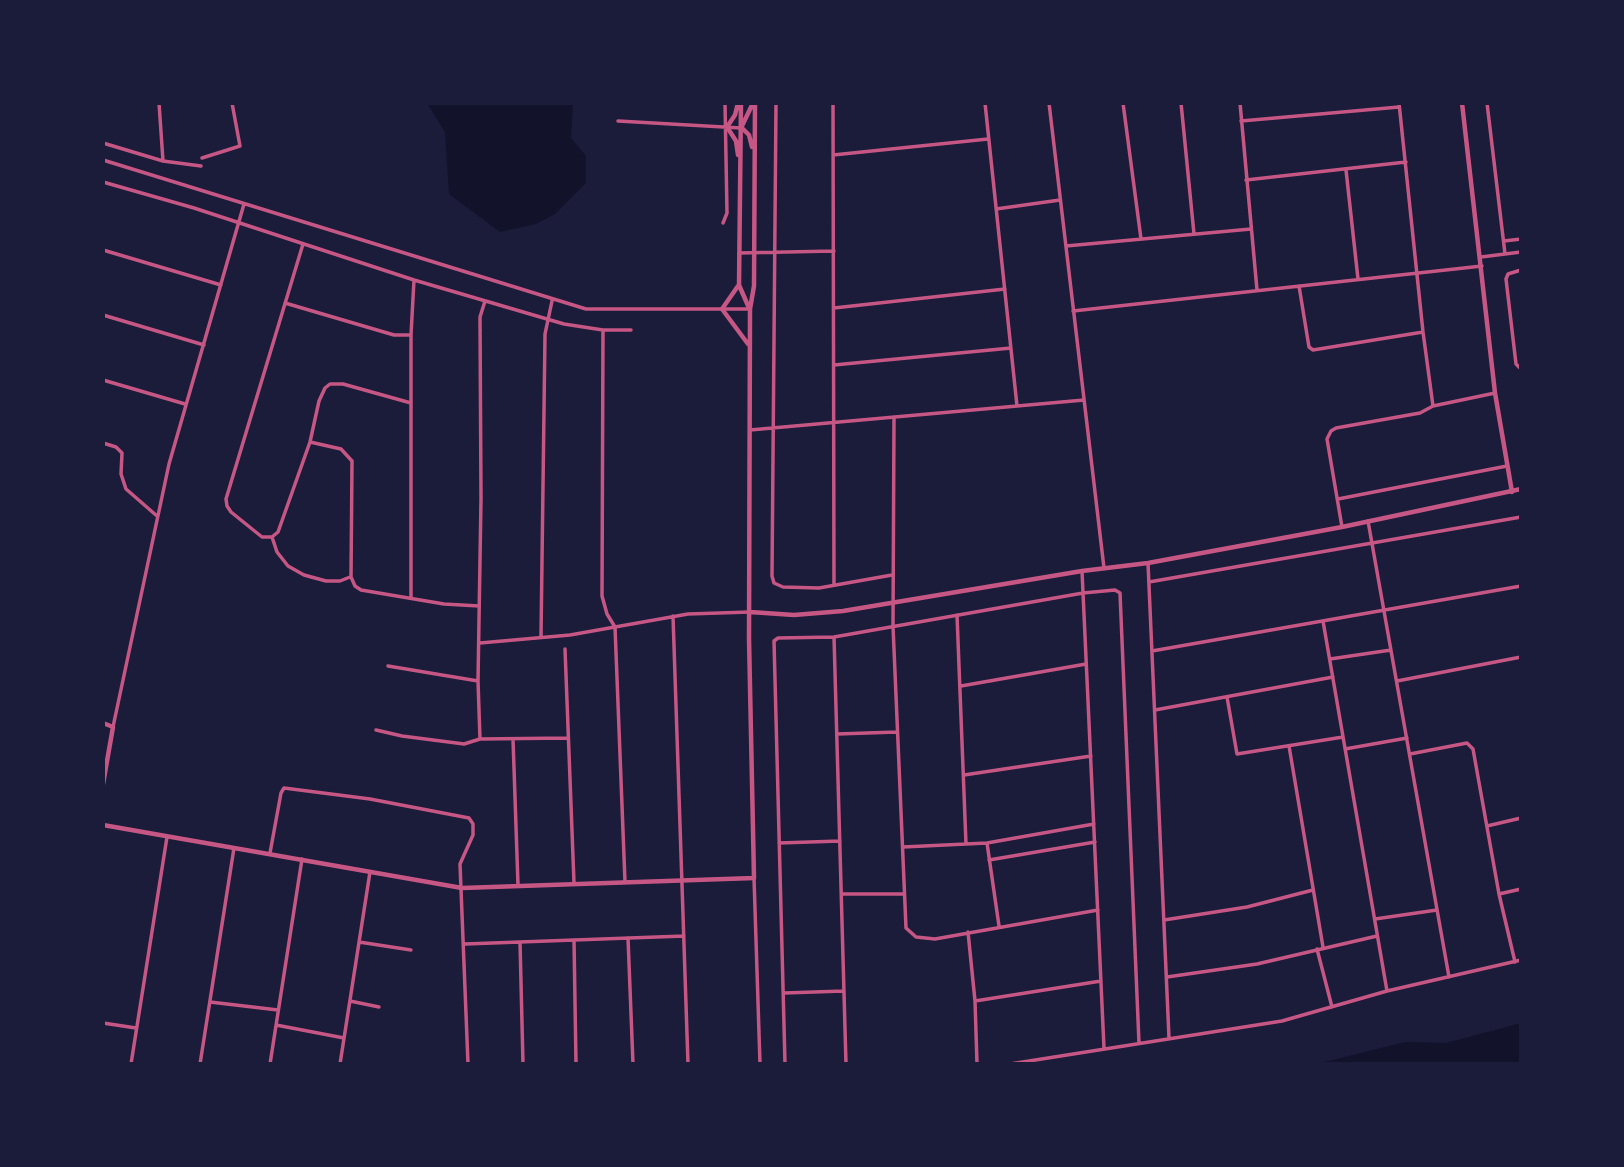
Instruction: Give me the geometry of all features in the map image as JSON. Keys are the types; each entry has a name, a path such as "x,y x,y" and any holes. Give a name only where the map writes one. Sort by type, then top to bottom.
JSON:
{"street":[{"path":"159,103 163,161"},
{"path":"202,158 240,146 232,103"},
{"path":"723,223 727,213 725,103"},
{"path":"726,127 735,115 739,103"},
{"path":"739,103 739,285 750,309"},
{"path":"741,128 754,103"},
{"path":"754,103 755,253 750,309 750,612 760,1064"},
{"path":"776,103 772,576 774,583 783,587 819,587 893,575"},
{"path":"833,103 834,585"},
{"path":"985,103 1017,406"},
{"path":"1049,103 1104,568"},
{"path":"1123,103 1141,239"},
{"path":"1181,103 1194,234"},
{"path":"1240,103 1257,290"},
{"path":"1462,103 1495,393 1513,492"},
{"path":"1487,103 1505,254"},
{"path":"1241,121 1399,105 1433,406"},
{"path":"618,121 741,128 749,135 754,157"},
{"path":"726,127 736,141 740,166"},
{"path":"834,155 989,139"},
{"path":"103,143 163,161 201,166"},
{"path":"103,160 586,309 750,309"},
{"path":"1246,180 1406,162"},
{"path":"1345,169 1358,279"},
{"path":"103,182 194,208 414,280 564,324 603,330 631,330"},
{"path":"996,209 1060,200"},
{"path":"103,784 157,516 186,404 244,204"},
{"path":"1066,246 1251,229"},
{"path":"1504,242 1521,239"},
{"path":"303,244 226,499 231,512 262,537 272,537 282,527 310,442 319,401 330,384 343,384 411,403"},
{"path":"103,250 221,285"},
{"path":"739,253 834,251"},
{"path":"1481,257 1521,253"},
{"path":"1073,311 1482,266"},
{"path":"1521,270 1508,274 1506,279 1516,364 1521,369"},
{"path":"411,598 411,335 414,280"},
{"path":"722,309 739,285"},
{"path":"1299,286 1309,347 1313,350 1423,332"},
{"path":"834,308 1005,289"},
{"path":"541,638 544,347 552,300"},
{"path":"480,740 480,317 485,301"},
{"path":"285,303 394,335 411,335"},
{"path":"722,309 750,346"},
{"path":"103,315 204,345"},
{"path":"603,330 601,596 615,627 625,881"},
{"path":"834,365 1011,348"},
{"path":"103,380 186,404"},
{"path":"1342,527 1327,439 1331,431 1420,413 1433,406 1495,393"},
{"path":"750,430 1084,401"},
{"path":"894,417 893,626 904,923 909,933 924,939 1098,910"},
{"path":"310,442 341,449 352,461 351,577 360,590 444,604 479,606"},
{"path":"103,443 116,447 122,453 121,474 125,489 157,516"},
{"path":"1338,499 1507,466"},
{"path":"480,643 541,638 673,616 737,611 794,615 843,611 1082,571 1148,564 1521,491"},
{"path":"1149,582 1521,517"},
{"path":"1368,521 1450,977"},
{"path":"272,537 277,552 288,566 304,575 326,581 340,581 351,577"},
{"path":"1148,564 1169,1038"},
{"path":"1082,571 1104,1049"},
{"path":"1152,651 1521,586"},
{"path":"785,1064 773,644 778,638 834,637 1083,593 1115,590 1120,593 1139,1044"},
{"path":"957,615 966,844"},
{"path":"673,616 688,1064"},
{"path":"1323,621 1387,991"},
{"path":"834,637 846,1064"},
{"path":"565,649 574,883"},
{"path":"1330,659 1391,650"},
{"path":"1397,681 1521,657"},
{"path":"961,685 1087,664"},
{"path":"388,666 478,681"},
{"path":"1154,710 1333,677"},
{"path":"1227,697 1237,754 1343,737"},
{"path":"103,723 113,727"},
{"path":"376,730 464,744 480,740 568,738"},
{"path":"837,734 897,732"},
{"path":"1345,749 1407,738"},
{"path":"513,739 518,886"},
{"path":"1410,754 1467,743 1472,746 1499,894 1515,962"},
{"path":"1289,746 1323,947"},
{"path":"964,775 1091,756"},
{"path":"270,853 284,788 370,799 469,818 473,824 473,835 460,864 468,1064"},
{"path":"1488,826 1521,818"},
{"path":"903,847 987,843 1094,824"},
{"path":"103,825 462,887 754,878"},
{"path":"131,1064 167,835"},
{"path":"779,844 841,841"},
{"path":"989,860 1095,842"},
{"path":"987,843 999,926"},
{"path":"200,1064 234,847"},
{"path":"270,1064 302,859"},
{"path":"340,1064 370,871"},
{"path":"1499,894 1521,889"},
{"path":"1164,920 1247,907 1314,890"},
{"path":"842,894 904,894"},
{"path":"1375,919 1437,910"},
{"path":"968,932 975,1001 977,1064"},
{"path":"465,944 684,936"},
{"path":"1167,978 1257,964 1378,936"},
{"path":"628,939 632,1064"},
{"path":"574,940 576,1064"},
{"path":"359,942 411,950"},
{"path":"520,942 523,1064"},
{"path":"1317,949 1332,1007"},
{"path":"1010,1064 1282,1021 1387,991 1521,960"},
{"path":"975,1001 1101,981"},
{"path":"784,993 844,991"},
{"path":"350,1001 379,1007"},
{"path":"210,1002 278,1010"},
{"path":"103,1023 136,1028"},
{"path":"276,1025 344,1038"}],"shaded area":[{"path":"427,103 573,103 571,138 586,156 586,183 555,214 536,224 500,232 449,194 445,132"},
{"path":"1521,1023 1521,1064 1317,1064 1405,1042 1446,1043"}]}
